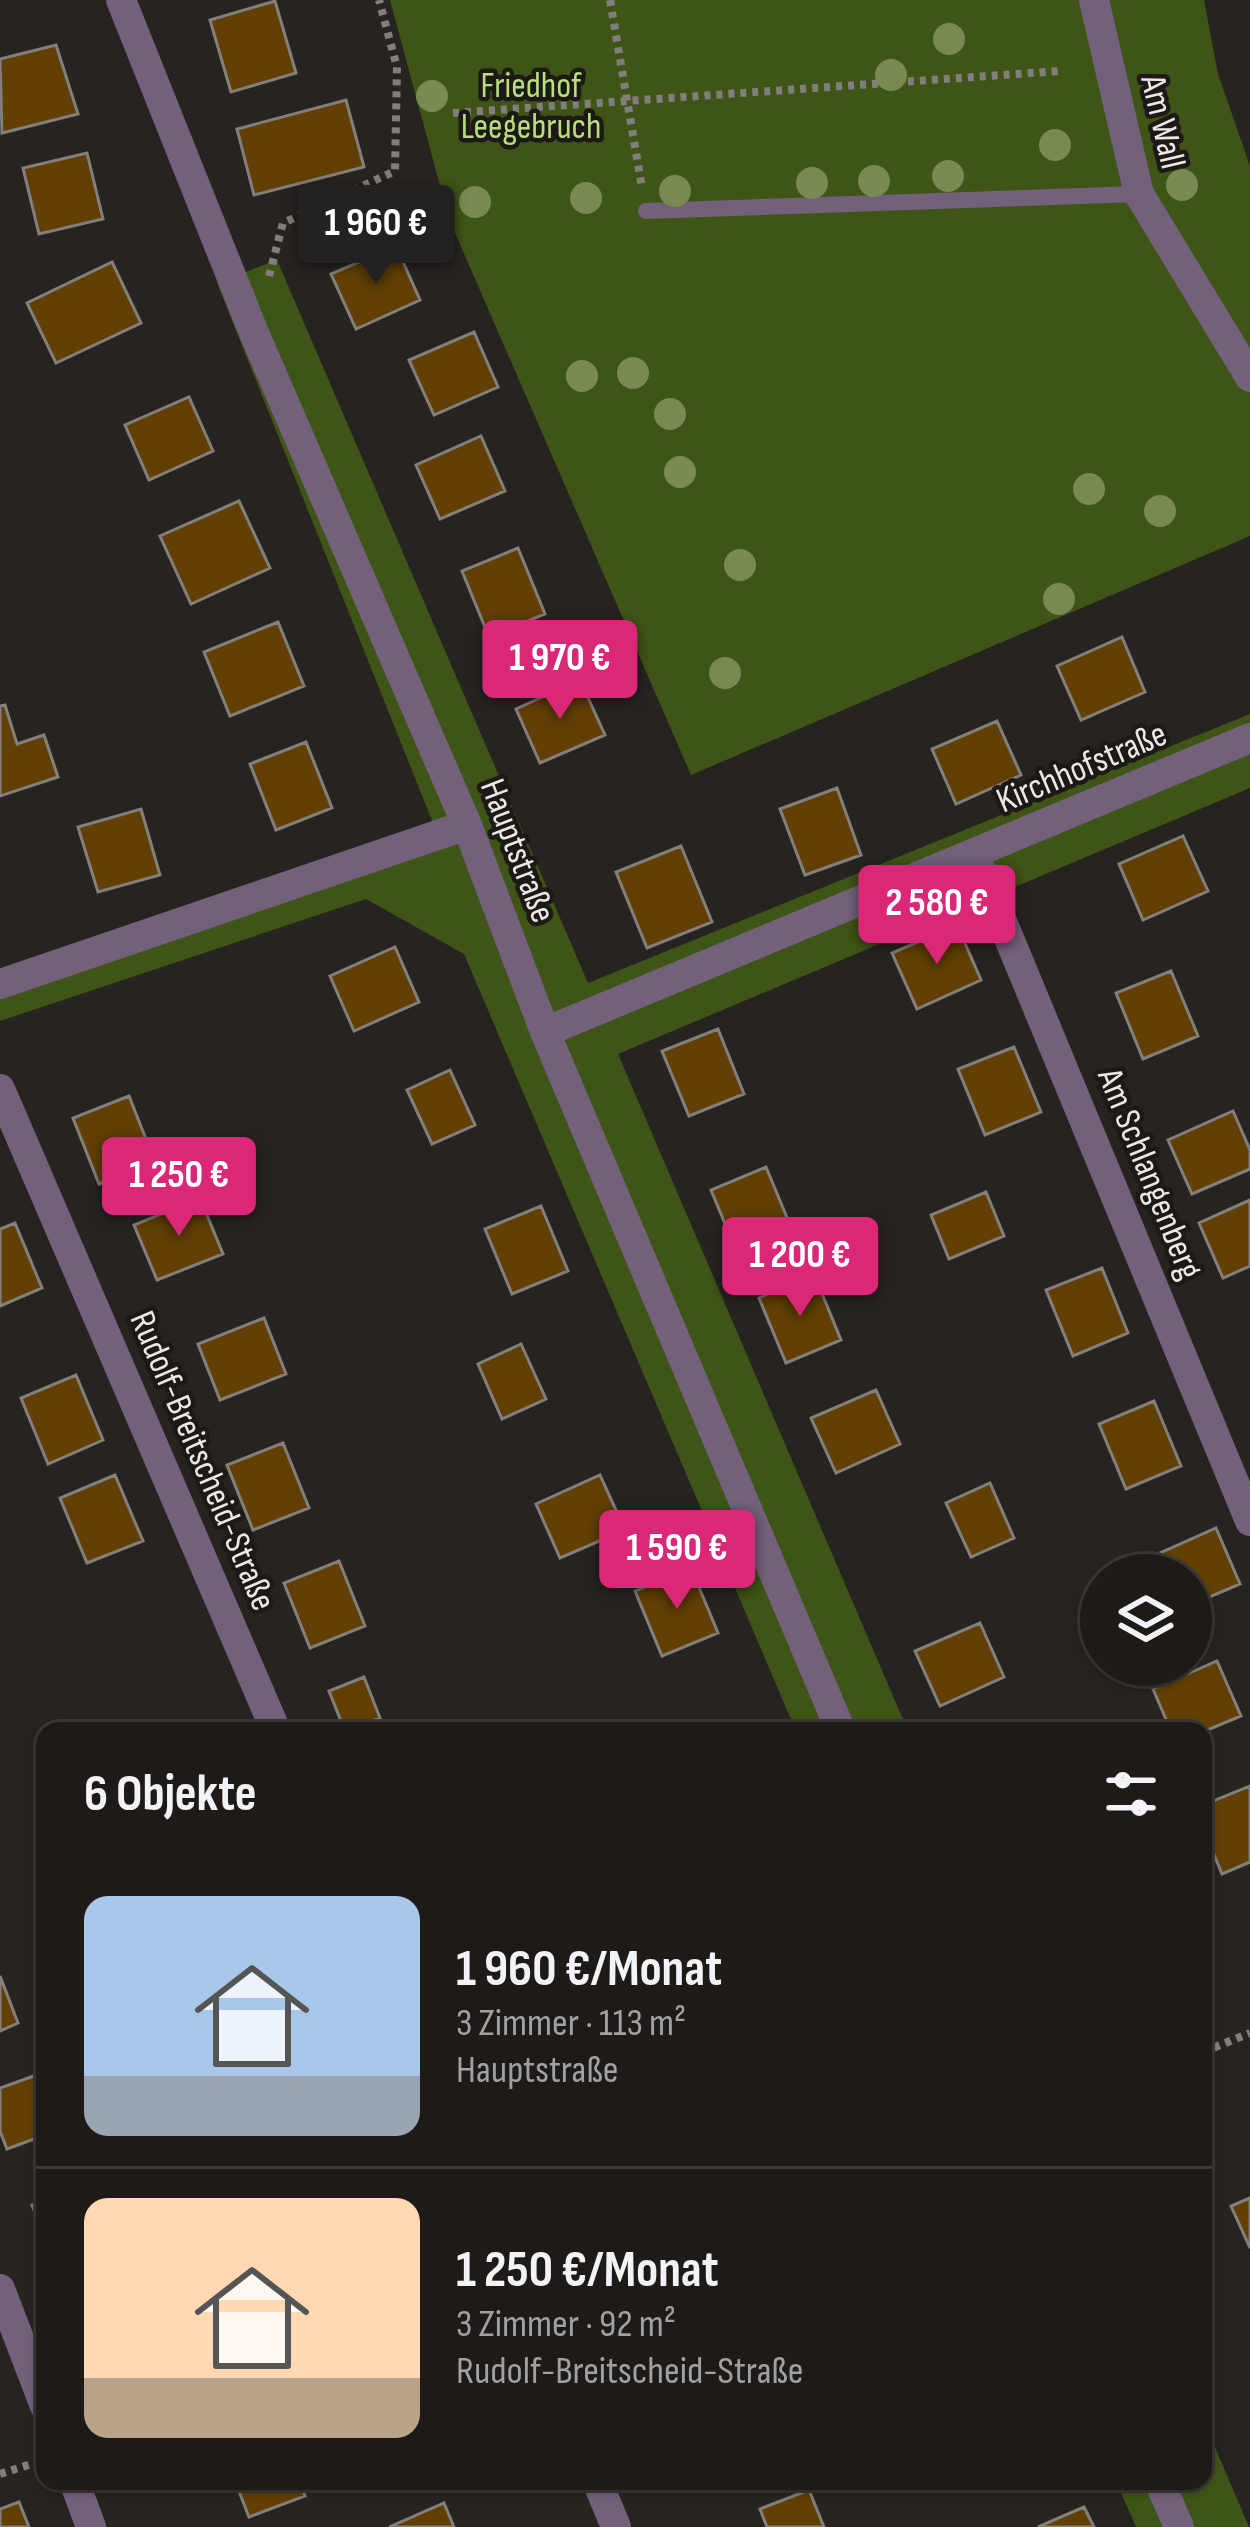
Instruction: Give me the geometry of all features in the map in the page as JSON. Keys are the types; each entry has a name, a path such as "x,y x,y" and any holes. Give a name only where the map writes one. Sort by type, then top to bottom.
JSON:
{"street":[{"name":"Hauptstraße","path":"121,0 254,333 467,825 545,1032 838,1722"},
{"name":"Am Wall","path":"1094,0 1139,194 1250,377"},
{"name":"Kirchhofstraße","path":"545,1032 1250,738"},
{"path":"0,984 467,825"},
{"name":"Am Schlangenberg","path":"975,856 1250,1521"},
{"name":"Rudolf-Breitscheid-Straße","path":"0,1089 272,1722"},
{"path":"0,2289 36,2383"},
{"path":"78,2490 92,2527"},
{"path":"601,2490 616,2527"},
{"path":"1163,2490 1179,2527"}],"lane":[{"path":"646,211 1139,194"}],"path":[{"path":"254,333 283,224 395,171 397,67 380,0"},
{"path":"610,0 646,211"},
{"path":"453,112 1060,71"},
{"path":"1212,2048 1250,2033"},
{"path":"0,2474 36,2462"}],"green space":[{"name":"Friedhof Leegebruch","path":"390,0 1204,0 1218,74 1250,166 1250,536 691,775 449,219"},
{"path":"277,260 588,983 1250,714 1250,788 618,1054 904,1722 792,1722 464,954 366,899 0,1021 0,970 433,823 217,283"},
{"path":"1212,2440 1249,2527 1136,2527 1120,2490 1212,2490"}],"building":[{"path":"275,1 296,73 231,92 210,20"},
{"path":"56,45 78,114 2,133 0,59"},
{"path":"346,100 364,167 254,195 237,129"},
{"path":"87,153 103,219 39,234 23,168"},
{"path":"396,246 420,300 356,329 331,274"},
{"path":"112,262 141,323 56,363 27,303"},
{"path":"474,332 498,387 434,415 409,360"},
{"path":"189,397 213,451 149,480 125,425"},
{"path":"481,436 505,491 440,519 416,465"},
{"path":"239,501 270,568 191,604 160,536"},
{"path":"518,548 545,614 489,637 462,571"},
{"path":"278,622 304,686 230,716 204,652"},
{"path":"1122,637 1145,692 1081,720 1057,666"},
{"path":"580,680 605,735 540,763 516,709"},
{"path":"5,705 17,744 44,735 58,777 0,796 0,706"},
{"path":"997,721 1021,775 956,804 932,749"},
{"path":"306,742 332,808 276,830 250,764"},
{"path":"837,788 861,855 805,875 780,809"},
{"path":"141,809 160,875 98,892 78,827"},
{"path":"1183,836 1208,891 1143,920 1119,864"},
{"path":"681,846 712,922 647,948 616,872"},
{"path":"957,925 981,980 917,1009 892,953"},
{"path":"395,947 419,1002 354,1031 330,976"},
{"path":"1171,971 1198,1036 1143,1059 1116,993"},
{"path":"718,1029 744,1094 689,1116 662,1051"},
{"path":"1014,1047 1041,1112 985,1135 958,1069"},
{"path":"450,1070 475,1125 432,1144 407,1090"},
{"path":"129,1096 155,1162 99,1184 73,1118"},
{"path":"1233,1111 1250,1150 1250,1169 1192,1194 1168,1140"},
{"path":"766,1167 793,1232 738,1255 711,1190"},
{"path":"986,1192 1004,1236 949,1259 931,1215"},
{"path":"200,1198 223,1254 157,1280 134,1225"},
{"path":"1250,1200 1250,1266 1223,1278 1199,1223"},
{"path":"541,1206 568,1271 512,1294 485,1229"},
{"path":"15,1223 42,1288 0,1306 0,1229"},
{"path":"1102,1268 1128,1333 1073,1356 1046,1290"},
{"path":"814,1274 841,1340 786,1363 759,1298"},
{"path":"264,1318 286,1374 220,1400 198,1344"},
{"path":"521,1344 546,1399 502,1419 478,1364"},
{"path":"76,1375 103,1440 48,1464 21,1398"},
{"path":"876,1390 900,1444 836,1473 811,1418"},
{"path":"1154,1401 1181,1466 1126,1489 1099,1424"},
{"path":"283,1443 309,1508 253,1530 227,1465"},
{"path":"115,1475 143,1541 87,1563 60,1498"},
{"path":"600,1475 625,1530 560,1558 536,1504"},
{"path":"990,1483 1014,1538 971,1557 946,1503"},
{"path":"1216,1528 1240,1584 1212,1596 1212,1554 1158,1554"},
{"path":"339,1561 365,1626 310,1648 284,1583"},
{"path":"691,1568 718,1633 662,1656 635,1591"},
{"path":"980,1623 1004,1677 940,1706 915,1651"},
{"path":"1217,1661 1241,1716 1212,1728 1212,1722 1167,1722 1153,1689 1212,1686 1212,1663"},
{"path":"364,1677 380,1718 341,1722 329,1691"},
{"path":"1250,1786 1250,1862 1222,1874 1212,1850 1212,1801"},
{"path":"0,1976 18,2023 0,2031"},
{"path":"36,2075 36,2138 7,2149 0,2131 0,2088"},
{"path":"1250,2198 1250,2248 1231,2206"},
{"path":"238,2490 303,2490 305,2496 249,2517"},
{"path":"809,2490 824,2527 767,2527 760,2509"},
{"path":"19,2502 29,2527 0,2527 0,2509"},
{"path":"444,2503 454,2527 389,2527"},
{"path":"1084,2507 1094,2527 1038,2527"}]}
